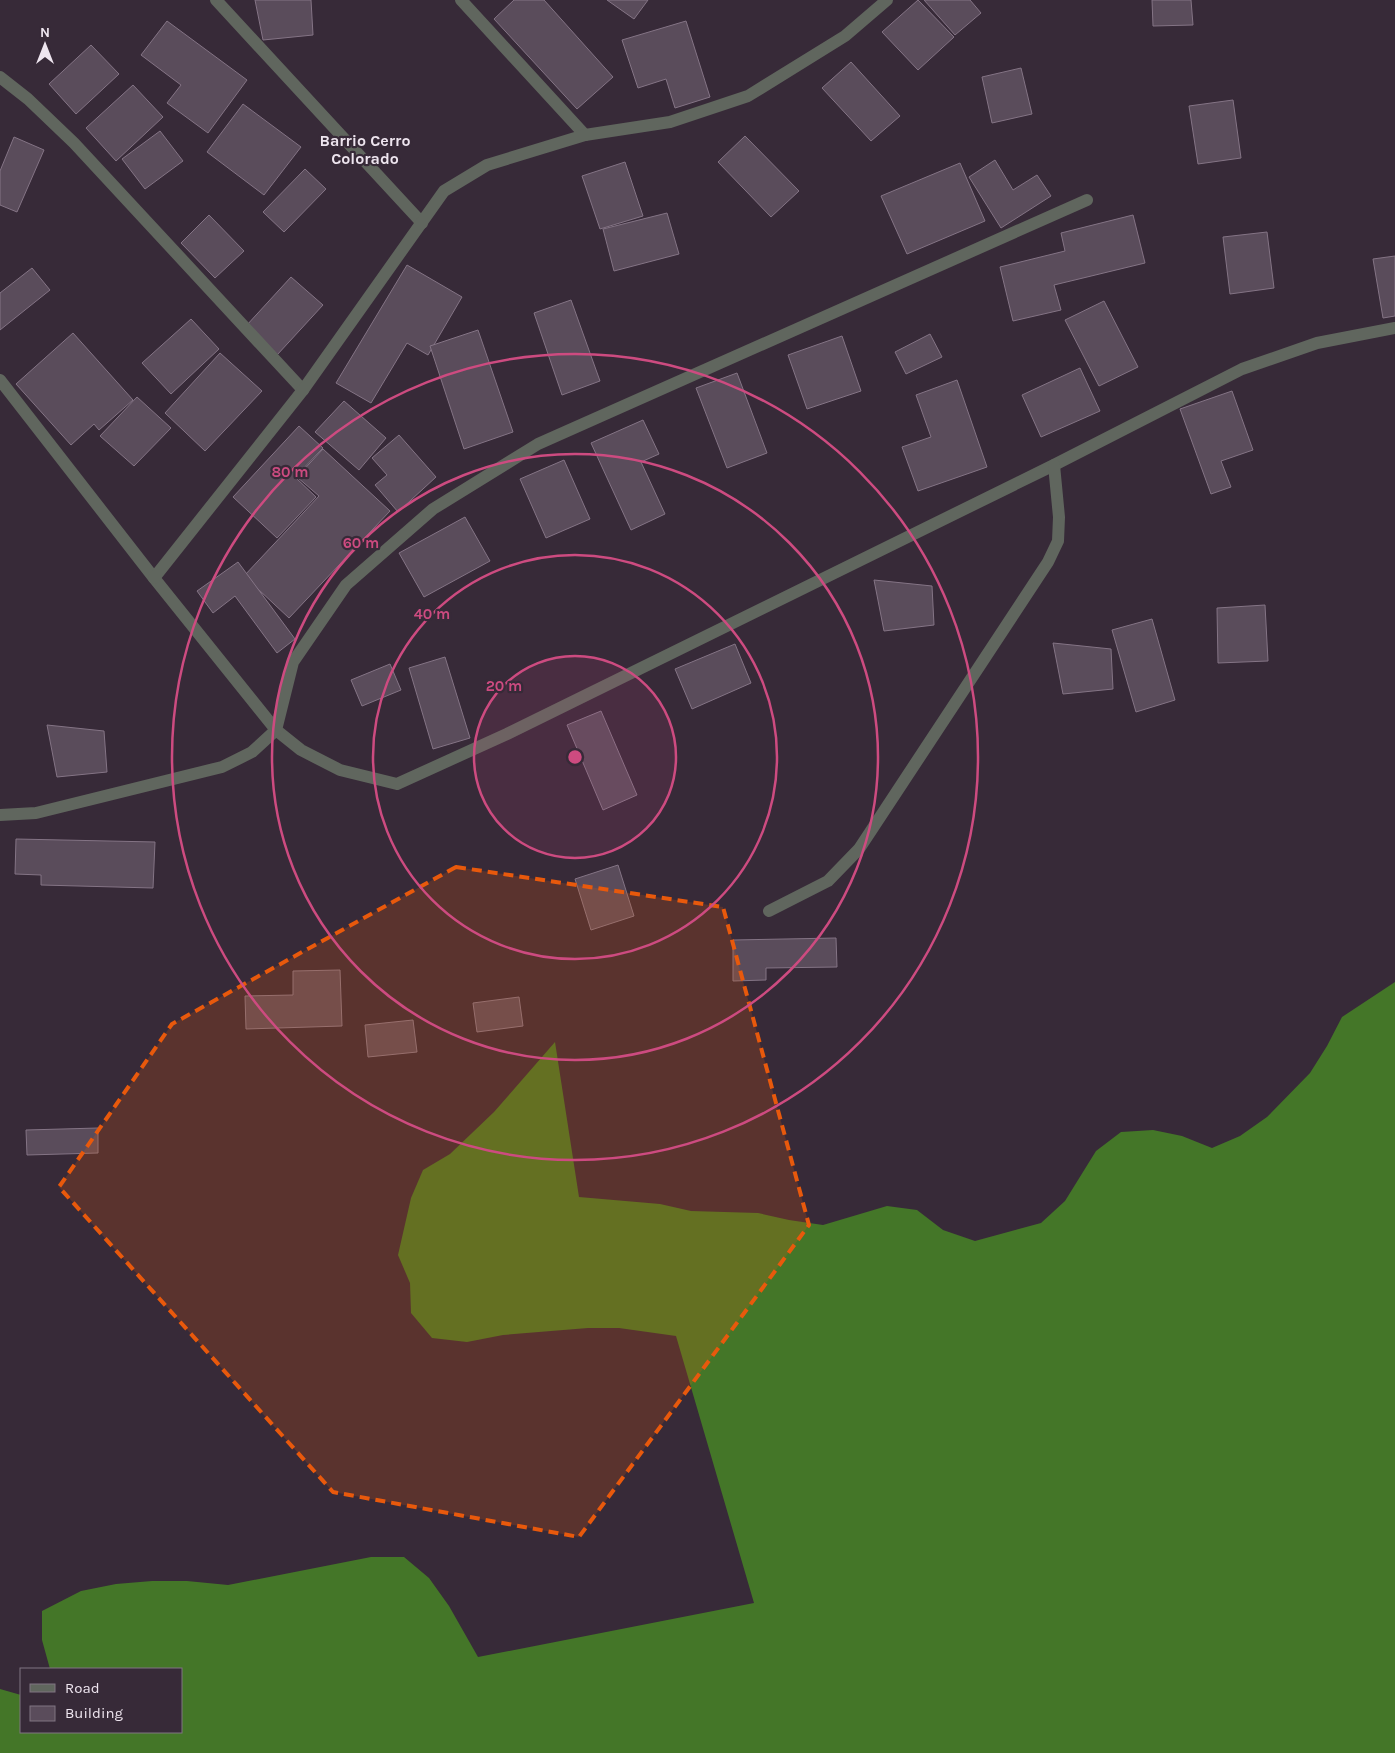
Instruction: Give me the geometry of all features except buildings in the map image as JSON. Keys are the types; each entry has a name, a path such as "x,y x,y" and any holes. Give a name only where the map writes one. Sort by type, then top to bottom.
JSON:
{"street":[{"path":"216,0 422,223"},
{"path":"461,0 585,135"},
{"path":"154,578 303,390 444,192 487,165 585,135 670,122 748,96 845,36 888,0"},
{"path":"0,76 28,99 74,144 303,390"},
{"path":"0,815 36,813 222,767 252,752 276,730 293,662 346,585 433,509 538,444 1088,200"},
{"path":"0,380 154,578 276,730 301,750 340,770 397,784 507,734 1054,465 1242,369 1317,343 1395,328"},
{"path":"769,910 828,881 859,849 1048,562 1058,541 1059,517 1054,465"}],"highlighted area":[{"path":"456,867 723,907 809,1225 579,1537 333,1492 59,1187 172,1024"}],"green space":[{"path":"1395,982 1395,1753 0,1753 0,1689 20,1695 20,1733 182,1733 182,1668 50,1668 42,1640 42,1611 81,1591 116,1584 187,1581 228,1585 371,1557 404,1557 429,1578 449,1606 478,1657 754,1603 676,1336 619,1328 588,1328 503,1335 467,1342 432,1338 411,1313 410,1283 398,1255 411,1198 423,1170 450,1154 494,1112 555,1042 579,1197 660,1204 691,1211 758,1213 823,1225 887,1206 917,1210 943,1230 975,1241 1041,1223 1065,1201 1096,1151 1121,1132 1153,1130 1182,1136 1212,1148 1240,1136 1267,1117 1310,1073 1342,1017"}],"district":[{"name":"Barrio Cerro Colorado","path":"365,149"}]}
